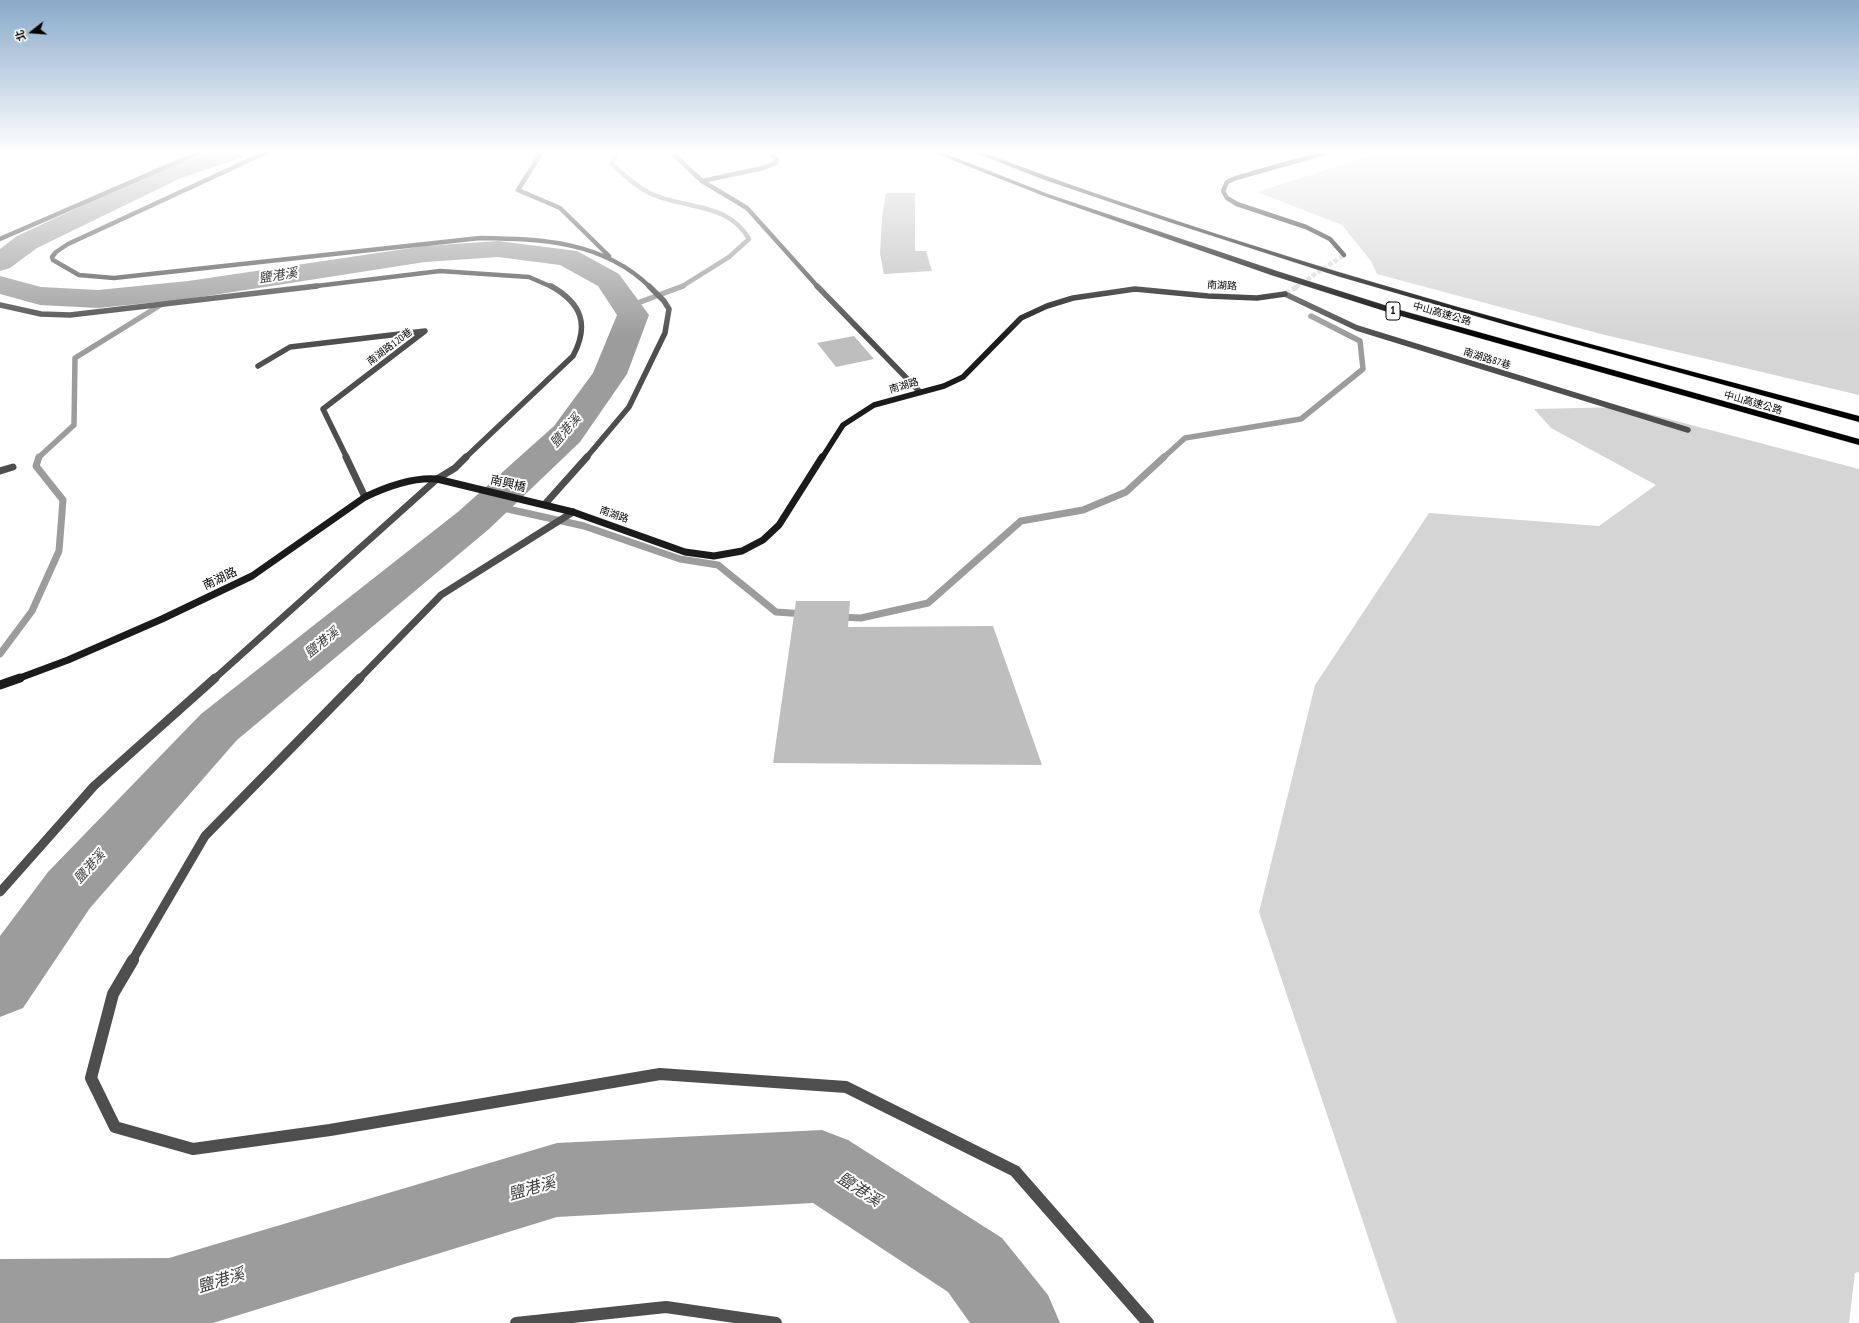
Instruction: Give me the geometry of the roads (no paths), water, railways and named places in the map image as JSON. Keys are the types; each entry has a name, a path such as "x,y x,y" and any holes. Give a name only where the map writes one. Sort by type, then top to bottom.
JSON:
{"highway":[{"name":"中山高速公路","path":"1101,214 1274,273 1397,312 1859,442"},
{"name":"中山高速公路","path":"1149,214 1381,288 1859,419"}],"street":[{"path":"0,239 58,214"},
{"path":"133,214 68,244 53,254 53,260 64,268 79,275 114,278 480,238 529,240 576,248 609,257 625,265 646,280 667,305 669,311 668,325 661,343 625,412 545,504"},
{"path":"566,214 609,257"},
{"path":"752,214 836,306 920,392"},
{"path":"1266,214 1306,227 1330,239 1344,256"},
{"path":"0,305 41,314 58,315 448,271 529,277 539,280 559,290 579,310 582,319 579,345 573,356 456,468 437,479 94,786 0,892"},
{"name":"南湖路","path":"573,512 685,552 714,556 742,551 763,540 780,525 843,425 874,406 944,386 963,377 1022,318 1046,306 1073,298 1135,290 1164,291 1208,296 1257,298 1285,294"},
{"name":"南湖路87巷","path":"1285,294 1357,328 1688,430"},
{"name":"南湖路120巷","path":"258,366 290,347 425,331 323,409 365,496"},
{"path":"0,471 13,467"},
{"name":"南湖路","path":"0,684 68,660 162,619 252,576 365,496 382,489 426,478 437,479"},
{"name":"南興橋","path":"437,479 573,512"},
{"path":"573,512 441,595 205,836 114,994 91,1078 115,1127 193,1149 330,1130 660,1074 846,1087 1016,1171 1148,1323"},
{"path":"516,1323 666,1307 776,1323"}],"waterway":[{"name":"鹽港溪","path":"0,262 27,242 86,214"},
{"path":"682,286 729,257 749,239 740,227 720,214"},
{"name":"鹽港溪","path":"0,285 40,296 98,299 188,290 425,254 498,249 567,257 609,280 633,315 610,374 567,434 474,520 219,727 69,890 0,987"},
{"path":"627,307 682,286"},
{"path":"39,457 74,425 75,358 183,291"},
{"path":"1163,458 1185,438 1301,419 1363,369 1360,341 1311,316"},
{"path":"0,654 32,611 59,551 63,500 36,466 39,457"},
{"path":"838,617 861,618 928,603 1021,521 1083,510 1126,492 1164,457"},
{"path":"490,505 584,526 680,559 718,565 776,612 805,614"},
{"name":"鹽港溪","path":"0,1299 169,1297 557,1180 822,1166 975,1265 1020,1323"}],"tunnel":[{"path":"1296,287 1344,255"},
{"path":"1285,294 1298,286"}]}
